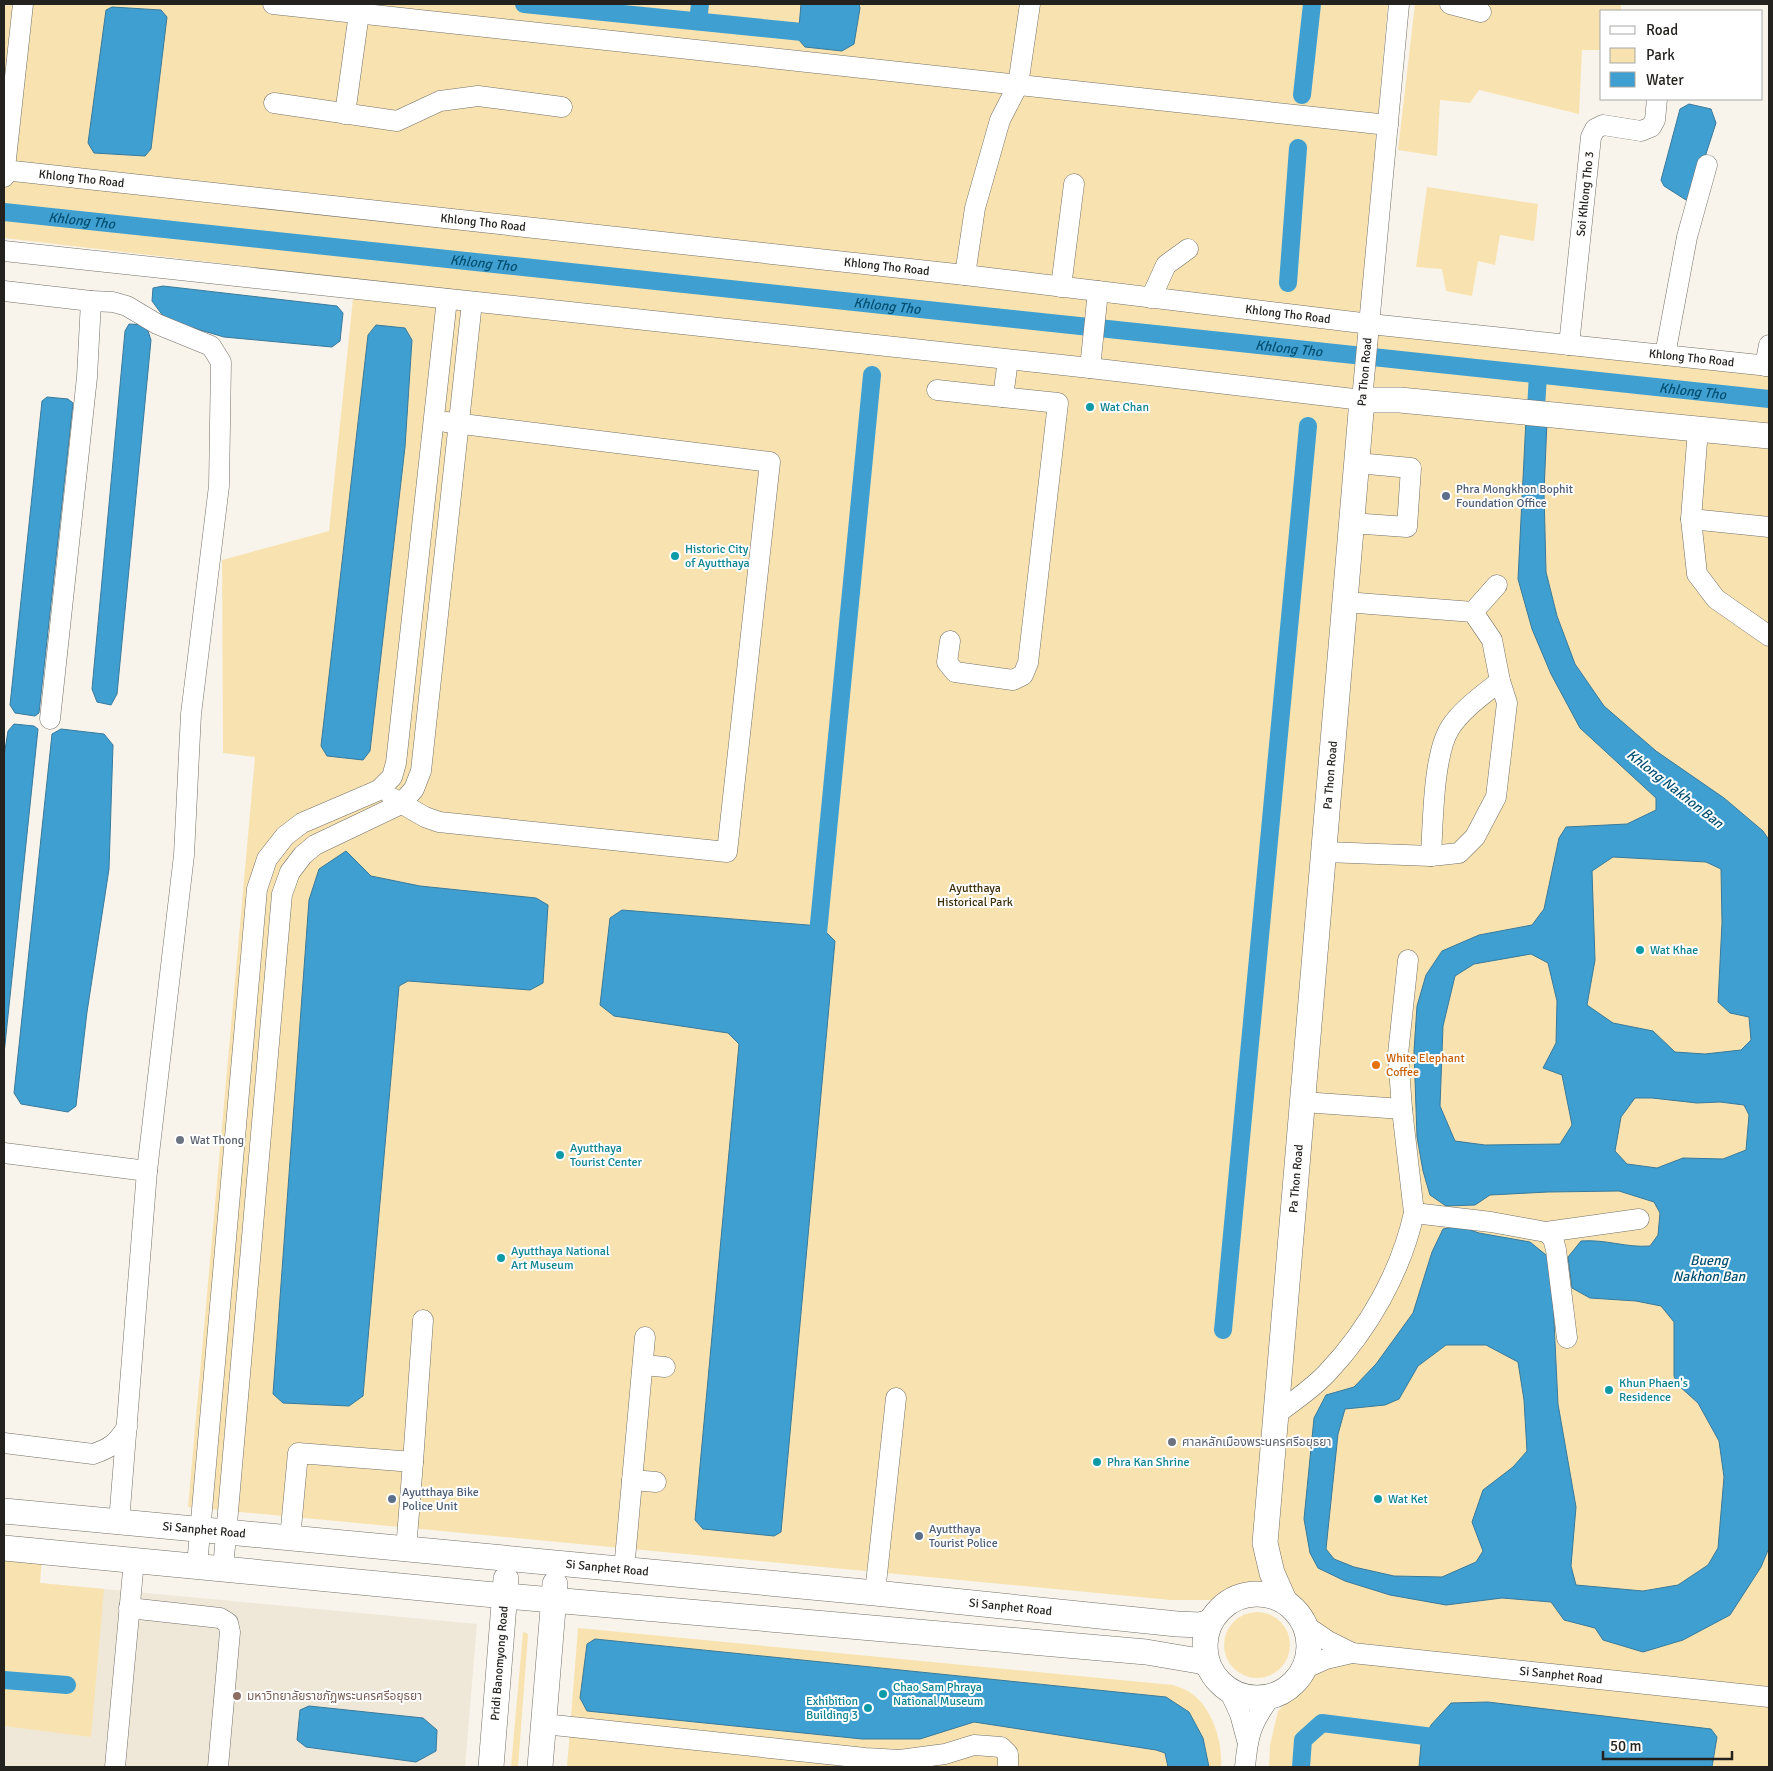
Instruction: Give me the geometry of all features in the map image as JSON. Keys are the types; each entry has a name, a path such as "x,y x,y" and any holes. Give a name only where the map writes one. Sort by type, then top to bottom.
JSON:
{"main road":[{"path":"1363,391 1400,400 1769,436"},
{"name":"Pa Thon Road","path":"1239,1596 1254,1572 1265,1547 1363,391"},
{"name":"Si Sanphet Road","path":"4,1511 875,1593 1177,1624 1200,1625 1210,1622"},
{"name":"Pa Thon Road","path":"1265,1547 1272,1573 1284,1600"},
{"path":"4,1548 505,1596 1146,1652 1208,1664"},
{"name":"Pridi Banomyong Road","path":"491,1767 508,1559"},
{"path":"540,1767 556,1564"},
{"path":"1262,1593 1273,1595 1293,1607 1306,1626 1310,1648 1304,1669 1290,1686 1272,1696 1250,1698 1229,1690 1214,1675 1208,1664 1205,1650 1210,1622 1220,1608 1239,1596 1262,1593"},
{"path":"911,1632 918,1622 919,1607 915,1597"},
{"path":"988,1638 983,1628 984,1614 992,1605"}],"street":[{"path":"4,173 23,4"},
{"path":"273,4 1388,125"},
{"path":"965,275 975,208 1000,120 1018,85 1030,4"},
{"name":"Pa Thon Road","path":"1363,391 1399,4"},
{"path":"1450,4 1481,12"},
{"path":"345,114 359,13"},
{"path":"274,103 397,120 440,101 478,96 562,107"},
{"name":"Soi Khlong Tho 3","path":"1569,345 1591,137 1595,129 1603,125 1641,132 1651,127 1655,120 1657,100"},
{"path":"1665,355 1687,237 1707,165"},
{"name":"Khlong Tho Road","path":"4,173 965,275 1061,287 1098,296 1151,298 1369,328 1569,345 1767,366"},
{"path":"1061,287 1074,184"},
{"path":"1151,298 1166,265 1188,249"},
{"path":"4,251 1008,360 1091,363 1363,391"},
{"path":"4,291 113,302 127,306 157,324 211,346 221,362 219,486 191,714 184,855 147,1170 119,1522"},
{"path":"1091,363 1098,296"},
{"path":"198,1566 257,889 267,859 285,836 302,823 379,790 392,777 396,763 447,299"},
{"path":"50,719 87,377 92,301"},
{"path":"223,1569 282,894 290,872 303,855 315,845 401,804 414,789 421,771 472,302"},
{"path":"1767,366 1769,345"},
{"path":"1003,397 1008,360"},
{"path":"936,390 1058,403 1028,664 1023,675 1013,680 955,672 947,662 950,641"},
{"path":"379,790 425,817 439,822 727,852 770,462 434,420"},
{"path":"1698,429 1691,519 1697,574 1716,598 1769,636"},
{"path":"1352,523 1407,527 1411,468 1357,463"},
{"path":"1691,519 1769,527"},
{"path":"1473,612 1497,585"},
{"path":"1345,602 1473,612"},
{"path":"1324,852 1431,856 1459,853 1475,837 1496,797 1507,703 1500,681 1492,640 1473,612"},
{"path":"1431,856 1434,800 1443,744 1450,728 1464,710 1500,681"},
{"path":"1276,1414 1300,1397 1326,1373 1351,1344 1370,1317 1400,1259 1410,1229 1414,1213 1402,1109 1398,1054 1408,960"},
{"path":"1303,1102 1402,1109"},
{"path":"6,1153 147,1170"},
{"path":"1414,1213 1491,1222 1546,1232 1639,1220"},
{"path":"1546,1232 1553,1238 1556,1250 1566,1338"},
{"path":"406,1550 423,1320"},
{"path":"624,1570 645,1337"},
{"path":"643,1365 665,1367"},
{"path":"875,1593 896,1398"},
{"path":"4,1444 93,1454 106,1450 119,1440 126,1427"},
{"path":"290,1538 298,1453 412,1462"},
{"path":"632,1480 656,1482"},
{"path":"115,1767 134,1560"},
{"path":"130,1608 220,1618 228,1623 230,1632 218,1767"},
{"name":"Si Sanphet Road","path":"1306,1626 1328,1641 1352,1652 1769,1697"},
{"name":"Si Sanphet Road","path":"1304,1669 1326,1659 1352,1652"},
{"path":"1229,1690 1240,1714 1247,1740 1245,1767"},
{"path":"1247,1740 1258,1715 1272,1696"},
{"path":"544,1724 786,1759 900,1760 945,1754 974,1745 1001,1747 1008,1754 1008,1767"}],"shaded area":[{"name":"มหาวิทยาลัยราชภัฏพระนครศรีอยุธยา","path":"4,1554 40,1583 477,1624 465,1767 4,1767"}],"green space":[{"name":"Ayutthaya Historical Park","path":"4,4 1388,4 1359,331 1769,375 1769,1767 1269,1767 1270,1745 1278,1711 1313,1676 1319,1627 1288,1589 1243,1584 1213,1600 1171,1600 188,1507 255,757 223,753 222,560 329,531 355,279 4,238"},
{"path":"1415,4 1621,4 1621,10 1600,10 1600,50 1582,50 1579,114 1479,90 1470,103 1440,100 1437,156 1398,150"},
{"path":"1427,187 1538,204 1534,241 1500,235 1495,265 1478,261 1472,296 1446,291 1442,269 1416,267"},
{"path":"4,1554 42,1558 40,1583 104,1589 91,1737 4,1726"},
{"path":"1257,1612 1270,1615 1280,1622 1287,1632 1290,1645 1287,1658 1280,1668 1270,1675 1257,1678 1244,1675 1234,1668 1227,1658 1224,1645 1227,1632 1234,1622 1244,1615"},
{"name":"Chao Sam Phraya National Museum","path":"578,1628 1173,1685 1186,1690 1194,1696 1208,1712 1219,1740 1221,1767 567,1767"},
{"path":"523,1632 528,1635 518,1767 511,1767"}],"water":[{"path":"801,4 859,4 854,44 842,51 805,47 798,39"},
{"path":"112,7 161,10 167,17 151,149 145,156 94,153 88,143 106,10"},
{"path":"1689,104 1711,109 1716,123 1692,197 1686,200 1664,186 1661,180 1680,109"},
{"path":"163,286 337,306 343,313 340,341 332,347 224,337 166,320 152,301 153,288"},
{"path":"129,324 146,325 151,340 117,694 111,705 97,702 92,689 125,331"},
{"path":"376,325 405,328 412,340 405,447 370,751 363,760 327,756 321,746 368,335"},
{"path":"47,397 68,399 73,403 39,713 35,716 15,713 10,705 42,401"},
{"name":"Bueng Nakhon Ban","path":"1526,419 1547,421 1544,492 1546,572 1557,616 1575,664 1604,706 1656,751 1724,798 1763,831 1769,840 1769,1548 1761,1567 1730,1615 1683,1640 1643,1652 1603,1640 1595,1628 1564,1620 1551,1602 1502,1598 1446,1605 1390,1595 1345,1581 1318,1568 1310,1553 1304,1519 1314,1418 1326,1395 1354,1387 1376,1364 1413,1313 1432,1252 1443,1229 1459,1226 1479,1233 1530,1242 1551,1259 1558,1404 1576,1507 1571,1566 1576,1585 1643,1591 1678,1585 1708,1565 1718,1548 1724,1477 1719,1441 1698,1403 1678,1385 1674,1376 1674,1322 1661,1306 1636,1301 1590,1298 1572,1288 1568,1257 1581,1241 1650,1246 1658,1235 1660,1213 1654,1202 1619,1191 1548,1192 1490,1195 1475,1205 1446,1206 1430,1195 1423,1171 1417,1137 1414,1051 1417,1006 1426,975 1442,951 1479,935 1532,925 1544,909 1559,838 1566,827 1627,824 1656,810 1656,798 1580,728 1551,674 1532,629 1518,579","holes":["1613,857 1706,862 1721,869 1722,923 1718,1002 1730,1013 1749,1017 1751,1040 1741,1050 1705,1054 1675,1052 1653,1031 1613,1023 1587,1005 1595,960 1592,871","1531,954 1548,963 1557,1001 1556,1043 1543,1068 1562,1075 1572,1125 1560,1144 1485,1145 1455,1141 1440,1106 1443,1026 1455,976 1474,964","1635,1098 1744,1105 1749,1115 1746,1150 1723,1159 1683,1158 1657,1168 1627,1164 1615,1151 1621,1117","1446,1345 1486,1345 1518,1362 1524,1400 1527,1451 1513,1467 1483,1490 1472,1522 1483,1551 1476,1562 1442,1577 1394,1576 1354,1567 1334,1559 1326,1549 1338,1434 1345,1409 1385,1405 1399,1399 1418,1366"]},
{"path":"14,724 34,726 38,729 4,1054 4,756 8,731"},
{"path":"61,729 104,734 113,745 109,869 87,1012 76,1106 68,1112 21,1104 14,1093 52,734"},
{"path":"346,851 371,876 420,886 536,898 548,905 543,983 530,990 408,981 399,986 363,1396 349,1406 283,1403 273,1394 309,900 319,869"},
{"path":"622,910 820,926 835,941 781,1532 774,1536 703,1529 695,1520 739,1044 728,1033 614,1016 600,1005 610,918"},
{"path":"595,1639 1166,1697 1189,1712 1203,1738 1209,1767 1168,1767 1165,1753 1156,1750 974,1722 920,1739 862,1739 587,1711 580,1698 587,1644"},
{"path":"1488,1702 1711,1729 1717,1737 1712,1767 1419,1767 1421,1744 1431,1725 1451,1703"},
{"path":"309,1706 423,1718 437,1730 436,1751 416,1762 306,1747 297,1740 300,1710"}],"waterway":[{"path":"524,4 822,34 825,4"},
{"path":"698,21 700,4"},
{"path":"1302,95 1312,4"},
{"path":"1288,283 1298,148"},
{"name":"Khlong Tho","path":"4,212 1769,399"},
{"path":"814,948 817,944 872,375"},
{"name":"Khlong Nakhon Ban","path":"1535,424 1538,375"},
{"path":"1223,1330 1308,426"},
{"path":"4,1680 67,1685"},
{"path":"1301,1767 1303,1740 1322,1723 1449,1739"}],"place":[{"name":"Wat Chan","path":"1090,407"},
{"name":"Phra Mongkhon Bophit Foundation Office","path":"1446,496"},
{"name":"Historic City of Ayutthaya","path":"675,556"},
{"name":"Wat Khae","path":"1640,950"},
{"name":"White Elephant Coffee","path":"1376,1065"},
{"name":"Wat Thong","path":"180,1140"},
{"name":"Ayutthaya Tourist Center","path":"560,1155"},
{"name":"Ayutthaya National Art Museum","path":"501,1258"},
{"name":"Khun Phaen's Residence","path":"1609,1390"},
{"name":"ศาลหลักเมืองพระนครศรีอยุธยา","path":"1172,1442"},
{"name":"Phra Kan Shrine","path":"1097,1462"},
{"name":"Ayutthaya Bike Police Unit","path":"392,1499"},
{"name":"Wat Ket","path":"1378,1499"},
{"name":"Ayutthaya Tourist Police","path":"919,1536"},
{"name":"Chao Sam Phraya National Museum","path":"883,1694"},
{"name":"มหาวิทยาลัยราชภัฏพระนครศรีอยุธยา","path":"237,1696"},
{"name":"Exhibition Building 3","path":"868,1708"}]}
